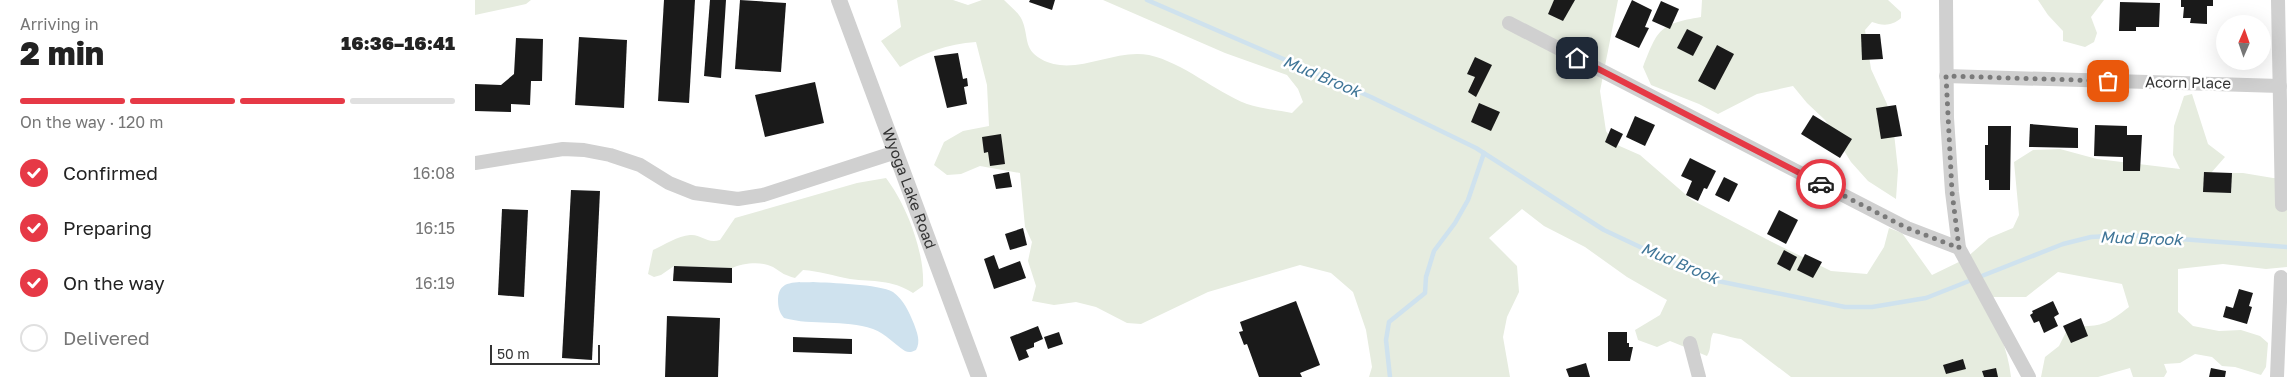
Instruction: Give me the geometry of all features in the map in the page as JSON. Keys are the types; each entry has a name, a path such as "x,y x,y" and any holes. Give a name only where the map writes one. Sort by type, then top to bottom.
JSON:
{"street":[{"name":"Wyoga Lake Road","path":"839,0 979,377"},
{"path":"1946,0 1946,76 1952,192 1962,254 2029,377"},
{"path":"2278,0 2282,205"},
{"path":"1509,23 1907,228 1962,254"},
{"name":"Acorn Place","path":"1946,76 2280,86"},
{"path":"475,163 563,149 584,150 610,155 640,165 669,182 694,193 718,198 738,199 763,195 896,152"},
{"path":"2277,377 2281,277"},
{"path":"1690,344 1699,377"}],"shaded area":[{"path":"475,0 531,0 526,4 475,15"},
{"path":"897,0 953,0 968,5 982,0 1004,0 1021,17 1031,51 1041,59 1054,64 1067,65 1122,55 1149,55 1174,64 1247,104 1292,113 1303,102 1298,89 1287,75 1225,53 1103,0 1618,0 1600,91 1606,131 1615,144 1640,155 1692,200 1770,241 1831,271 1867,274 1884,247 1889,228 1902,233 1932,275 1965,259 1989,238 2013,228 2019,215 2014,162 2033,150 2060,149 2097,159 2180,169 2173,155 2174,126 2184,96 2192,94 2208,144 2225,157 2211,173 2243,173 2273,178 2287,178 2287,267 2266,269 2223,264 2178,269 2178,312 2193,326 2219,331 2241,330 2260,336 2268,343 2266,367 2261,375 2235,367 2222,366 2212,357 2195,354 2180,363 2164,364 2167,372 2164,377 2133,377 2130,368 2098,377 2041,377 2045,357 2059,346 2069,326 2101,324 2114,318 2129,307 2122,284 2058,272 2026,297 1985,297 2004,346 2011,377 1791,377 1741,339 1713,333 1707,356 1670,341 1657,347 1638,340 1635,330 1660,315 1667,300 1627,277 1585,247 1544,226 1522,209 1489,238 1517,266 1519,292 1507,317 1503,337 1510,377 1369,377 1372,367 1366,330 1353,292 1331,273 1300,265 1208,292 1141,324 1127,323 1096,307 1076,302 1054,305 1032,301 1036,286 1028,261 1032,242 1025,227 1020,173 980,166 961,174 947,175 934,165 944,142 963,131 989,126 987,85 976,42 936,50 900,67 881,41 901,27"},
{"path":"1702,0 1888,0 1901,12 1901,18 1894,23 1884,25 1872,22 1865,30 1871,69 1887,104 1894,133 1898,170 1896,199 1868,181 1851,162 1825,120 1793,86 1757,94 1718,114 1699,104 1651,85 1643,67 1652,44 1662,30 1668,26 1676,22 1701,17"},
{"path":"2038,0 2104,0 2091,17 2097,33 2094,42 2085,47 2063,41 2063,31 2048,15"},
{"path":"886,178 901,201 913,229 921,258 923,286 913,293 890,283 850,279 821,272 803,270 795,278 769,265 758,263 732,268 674,266 661,275 654,277 648,274 653,250 676,239 694,235 711,241 720,240 735,218 857,183"}],"water":[{"path":"813,282 877,287 893,292 903,302 914,324 918,340 916,350 911,352 905,351 882,334 862,326 806,322 784,318 778,304 781,288 789,283"}],"building":[{"path":"664,0 695,0 689,103 658,101"},
{"path":"710,0 726,0 721,78 704,76"},
{"path":"740,0 786,3 781,72 735,69"},
{"path":"1030,0 1055,0 1052,10 1029,2"},
{"path":"1554,0 1575,0 1563,21 1548,14"},
{"path":"1632,0 1652,10 1645,27 1649,28 1639,48 1615,37"},
{"path":"2181,0 2213,0 2213,6 2207,6 2207,24 2190,23 2191,18 2183,18 2184,7 2181,7"},
{"path":"1661,1 1679,9 1670,29 1652,21"},
{"path":"2120,2 2160,3 2159,27 2136,27 2136,31 2119,31"},
{"path":"1687,29 1703,37 1693,56 1677,48"},
{"path":"1861,34 1880,34 1883,59 1862,60"},
{"path":"579,37 627,40 624,108 575,105"},
{"path":"516,38 543,39 542,81 531,81 530,105 511,104 511,112 475,111 475,84 501,85 514,74"},
{"path":"1717,45 1734,54 1715,90 1698,81"},
{"path":"958,53 963,79 967,78 968,86 964,87 967,104 947,108 934,56"},
{"path":"1475,57 1492,65 1476,97 1468,92 1475,77 1467,74"},
{"path":"815,82 824,123 765,137 755,95"},
{"path":"1479,103 1500,112 1491,131 1471,122"},
{"path":"1896,105 1902,136 1881,139 1876,108"},
{"path":"1813,115 1852,139 1840,158 1801,134"},
{"path":"1635,116 1655,125 1645,146 1626,137"},
{"path":"2030,124 2078,128 2078,148 2029,147"},
{"path":"2095,125 2127,126 2127,135 2142,135 2140,171 2123,171 2123,157 2094,156"},
{"path":"1988,126 2011,126 2010,190 1989,190 1989,180 1985,180 1985,145 1988,145"},
{"path":"1611,128 1623,134 1616,148 1605,142"},
{"path":"1001,134 1005,164 990,166 988,152 984,153 982,137"},
{"path":"1690,158 1716,171 1707,189 1704,188 1698,201 1686,195 1692,181 1681,176"},
{"path":"1009,172 1012,187 996,189 993,175"},
{"path":"2204,172 2232,173 2231,193 2203,192"},
{"path":"1724,177 1738,184 1729,202 1715,195"},
{"path":"571,190 600,191 592,360 562,358"},
{"path":"502,209 528,210 524,297 498,295"},
{"path":"1779,210 1798,220 1786,244 1767,234"},
{"path":"1023,228 1027,245 1010,250 1005,234"},
{"path":"1784,250 1797,257 1790,271 1777,264"},
{"path":"1805,254 1822,262 1813,278 1797,270"},
{"path":"994,255 999,269 1020,261 1026,278 994,289 984,259"},
{"path":"674,266 732,268 732,283 673,281"},
{"path":"2239,289 2253,293 2249,306 2252,307 2247,324 2223,317 2226,306 2233,308"},
{"path":"1296,301 1320,365 1300,373 1302,377 1259,377 1247,344 1244,345 1239,332 1243,331 1240,322"},
{"path":"2053,301 2059,314 2054,317 2058,326 2044,333 2039,321 2034,323 2030,315 2033,313 2032,311"},
{"path":"667,316 720,318 718,377 665,377"},
{"path":"2081,318 2088,336 2071,343 2063,326"},
{"path":"1038,326 1043,339 1034,343 1034,347 1026,350 1029,357 1019,361 1010,337"},
{"path":"1059,332 1063,344 1048,349 1044,337"},
{"path":"1608,332 1627,332 1627,343 1629,343 1629,347 1633,347 1630,361 1608,361"},
{"path":"793,337 852,339 852,354 793,352"},
{"path":"1963,359 1966,369 1946,374 1943,365"},
{"path":"1586,363 1590,377 1569,377 1566,369"},
{"path":"1996,368 1998,377 1984,377 1982,371"},
{"path":"2211,368 2226,371 2225,377 2209,377"}],"waterway":[{"name":"Mud Brook","path":"1147,0 1371,97 1476,148 1604,230 1708,279 1845,307 1872,307 1926,298 2063,244 2091,237 2127,235 2287,247"},
{"path":"1390,377 1386,340 1389,322 1425,293 1426,277 1434,251 1455,223 1468,200 1484,153"}],"way so far":[{"path":"1821,184 1907,228 1959,248 1952,192 1946,76 2108,81"}],"route":[{"path":"1577,58 1821,184"}]}
